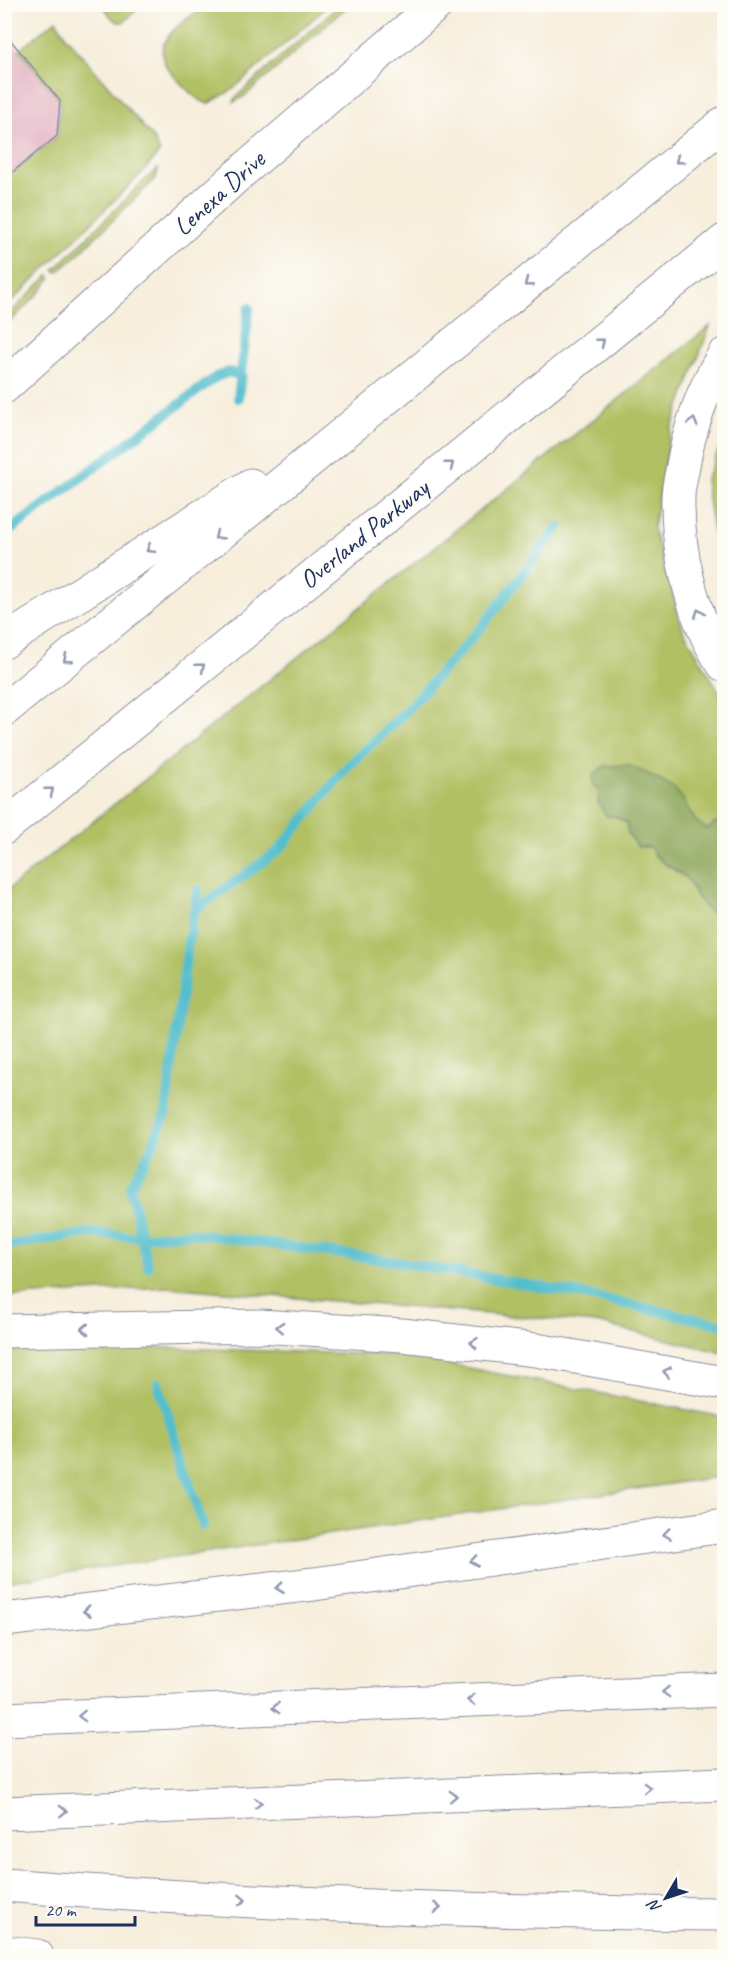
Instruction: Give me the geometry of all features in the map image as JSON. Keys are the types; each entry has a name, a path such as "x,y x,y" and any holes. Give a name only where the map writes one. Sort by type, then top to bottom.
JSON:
{"main road":[{"name":"Lenexa Drive","path":"4,387 238,175 437,4"},
{"path":"4,710 724,123"},
{"name":"Overland Parkway","path":"4,828 724,241"},
{"path":"724,355 715,369 695,415 677,496 680,537 687,577 699,616 724,665"},
{"path":"4,642 377,406"},
{"path":"4,1331 260,1326 402,1335 536,1350 724,1383"},
{"path":"4,1620 314,1584 724,1526"},
{"path":"4,1719 724,1690"},
{"path":"4,1813 724,1785"},
{"path":"4,1885 162,1897 477,1910 724,1914"},
{"path":"4,1952 37,1956"}],"green space":[{"path":"143,4 123,22 111,17 103,5"},
{"path":"206,5 329,5 232,90 208,104 194,96 170,71 164,62 162,50 176,28"},
{"path":"339,5 349,5 245,96 234,102 236,97"},
{"path":"56,20 67,38 153,138 160,152 143,172 5,308 4,195 9,191 5,185 5,179 57,136 60,101 19,50"},
{"path":"158,169 156,178 71,261 57,272 54,270 148,177"},
{"path":"49,275 51,278 41,291 5,327 5,318"},
{"path":"710,326 671,430 653,528 683,630 724,700 724,824 715,823 708,829 697,824 676,791 599,792 617,817 627,823 628,834 650,847 655,856 687,878 696,896 713,915 724,923 724,1353 596,1323 167,1287 5,1297 5,892"},
{"path":"724,438 724,599 705,481"},
{"path":"628,765 675,790 701,825 708,829 715,823 724,824 724,923 703,905 685,877 661,861 650,847 638,847 628,834 627,823 617,817 607,816 598,803 599,792 592,783 594,774 605,766"},
{"path":"76,1345 401,1355 724,1417 724,1476 5,1582 4,1350"}],"building":[{"path":"4,32 60,101 57,136 4,179"}],"waterway":[{"path":"238,398 249,308"},
{"path":"4,535 216,377 229,372 242,376"},
{"path":"194,911 278,851 347,767 405,712 480,629 559,527"},
{"path":"148,1267 130,1187 150,1151 166,1113 188,943 198,890"},
{"path":"4,1246 88,1233 141,1237 191,1233 399,1262 580,1294 724,1325"},
{"path":"158,1383 203,1526"}]}
